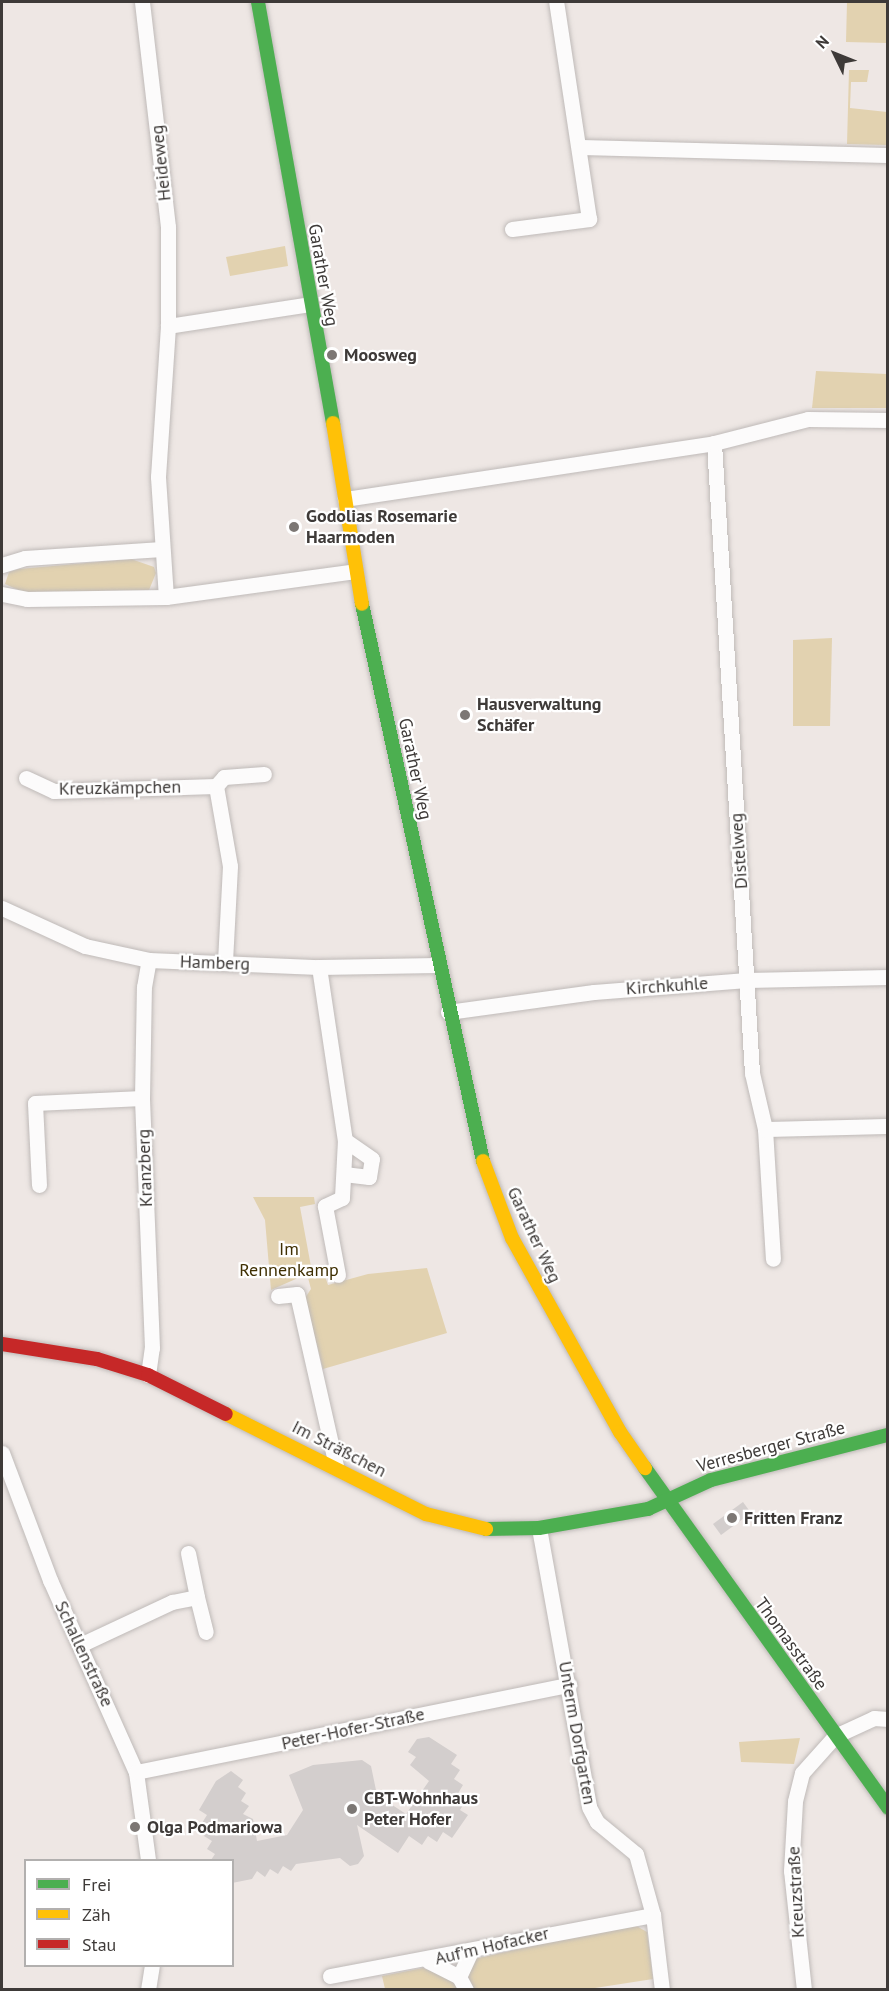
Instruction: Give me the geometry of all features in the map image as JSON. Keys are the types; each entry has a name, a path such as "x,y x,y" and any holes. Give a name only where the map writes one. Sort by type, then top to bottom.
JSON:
{"street":[{"name":"Heideweg","path":"142,2 168,227 168,326 160,407 162,549 166,597"},
{"name":"Garather Weg","path":"258,2 345,499 355,571 475,1135 512,1238 597,1395 667,1500"},
{"path":"512,229 589,219 556,2"},
{"path":"579,147 888,155"},
{"path":"168,326 310,304"},
{"path":"345,499 714,442 808,418 888,420"},
{"name":"Distelweg","path":"714,442 752,1073 765,1129 773,1259"},
{"path":"2,565 25,558 162,549"},
{"path":"2,594 27,599 166,597 355,571"},
{"name":"Kreuzkämpchen","path":"26,778 54,791 216,786 224,777 264,774"},
{"path":"216,786 230,866 225,963"},
{"name":"Hamberg","path":"2,908 85,946 149,960 319,967 437,965"},
{"name":"Kranzberg","path":"148,1376 152,1348 142,1098 144,987 149,960"},
{"path":"319,967 345,1140 342,1198 325,1206 338,1275"},
{"name":"Kirchkuhle","path":"448,1012 594,992 747,980 888,977"},
{"path":"39,1185 34,1103 142,1098"},
{"path":"765,1129 888,1126"},
{"path":"344,1174 369,1177 372,1159 345,1140"},
{"path":"278,1296 297,1294 336,1466"},
{"name":"Im Sträßchen","path":"4,1346 97,1359 148,1376 336,1466 426,1514 478,1529 539,1528 648,1509 667,1500"},
{"name":"Verresberger Straße","path":"667,1500 711,1480 888,1435"},
{"name":"Schallenstraße","path":"2,1453 50,1580 136,1773 148,1859"},
{"name":"Thomasstraße","path":"667,1500 888,1808"},
{"name":"Unterm Dorfgarten","path":"539,1528 591,1815 636,1854 653,1915 662,1989"},
{"path":"188,1553 206,1632"},
{"path":"80,1645 172,1602 197,1597"},
{"name":"Peter-Hofer-Straße","path":"136,1773 569,1685"},
{"path":"835,1736 874,1718 888,1719"},
{"name":"Kreuzstraße","path":"804,1989 791,1871 795,1801 802,1773 835,1736"},
{"name":"Auf'm Hofacker","path":"330,1976 470,1953 653,1915"},
{"path":"428,1960 462,1983 470,1953"},
{"path":"148,1989 152,1967"}],"green space":[{"path":"847,2 887,2 887,43 846,42"},
{"path":"849,70 869,70 867,82 851,82 850,108 887,112 887,145 847,144"},
{"path":"285,246 288,266 230,276 226,257"},
{"path":"816,371 887,374 887,408 812,408"},
{"path":"131,559 154,567 156,573 149,590 23,592 5,584 9,572 19,569"},
{"path":"832,638 830,726 793,726 793,640"},
{"name":"Im Rennenkamp","path":"253,1197 314,1197 315,1204 300,1207 312,1272 323,1270 328,1285 368,1274 427,1268 447,1333 323,1369 305,1298 311,1289 307,1274 271,1290 265,1220"},
{"path":"800,1738 794,1764 741,1762 739,1742"},
{"path":"633,1924 647,1932 653,1979 582,1990 475,1990 467,1975 474,1959"},
{"path":"423,1968 448,1978 460,1989 385,1989 382,1976"}],"building":[{"name":"Fritten Franz","path":"743,1502 751,1513 721,1535 713,1524"},
{"name":"CBT-Wohnhaus Peter Hofer","path":"429,1737 457,1755 451,1764 460,1770 454,1779 463,1785 457,1795 466,1800 460,1810 468,1815 452,1838 443,1832 437,1842 428,1836 422,1845 409,1836 398,1853 357,1825 364,1856 358,1864 350,1866 340,1858 296,1864 291,1871 283,1866 278,1874 270,1869 265,1877 257,1871 252,1879 234,1883 234,1859 212,1859 215,1854 207,1849 212,1841 204,1836 210,1828 202,1823 207,1815 199,1810 216,1781 231,1771 243,1780 238,1787 246,1793 241,1801 249,1806 243,1814 253,1819 257,1841 287,1835 303,1810 289,1775 313,1765 362,1760 371,1766 377,1795 406,1814 429,1781 410,1765 416,1757 408,1752 417,1739"}],"traffic: fast":[{"path":"258,2 333,423"},
{"path":"362,604 483,1161"},
{"path":"486,1529 539,1528 648,1509 711,1480 888,1435"},
{"path":"645,1468 888,1808"}],"traffic: slow":[{"path":"333,423 362,604"},
{"path":"483,1161 512,1238 620,1432 645,1468"},
{"path":"226,1414 426,1514 486,1529"}],"traffic: jam":[{"path":"2,1344 97,1359 148,1375 226,1414"}],"place":[{"name":"Moosweg","path":"332,355"},
{"name":"Godolias Rosemarie Haarmoden","path":"294,527"},
{"name":"Hausverwaltung Schäfer","path":"465,715"},
{"name":"Fritten Franz","path":"732,1518"},
{"name":"CBT-Wohnhaus Peter Hofer","path":"352,1809"},
{"name":"Olga Podmariowa","path":"135,1827"}]}
